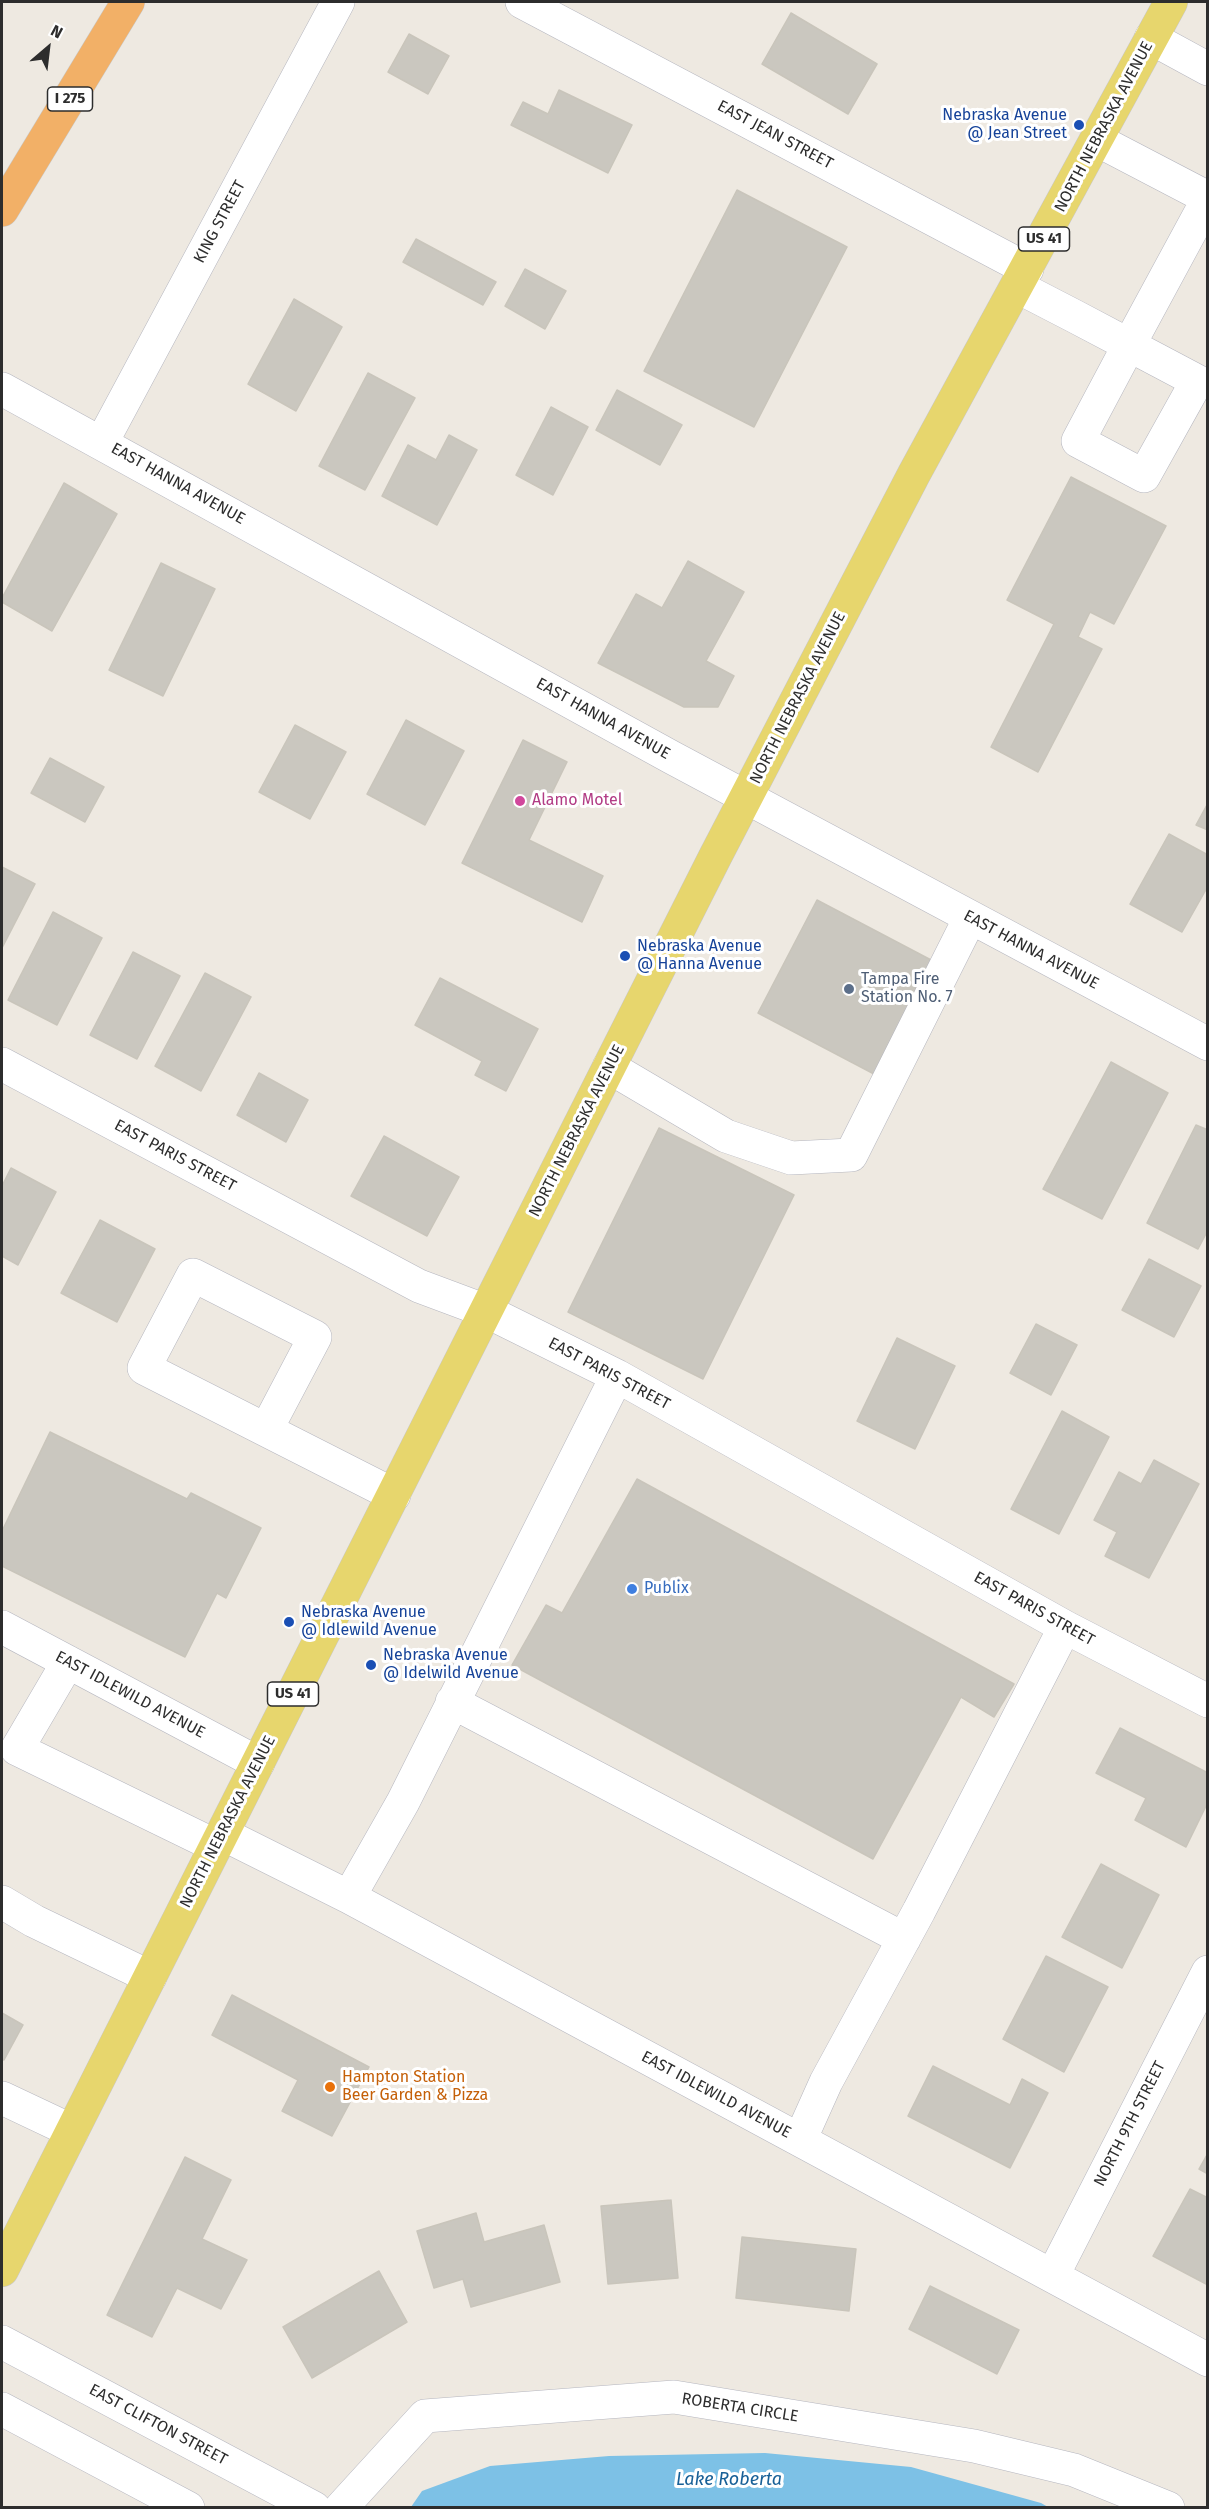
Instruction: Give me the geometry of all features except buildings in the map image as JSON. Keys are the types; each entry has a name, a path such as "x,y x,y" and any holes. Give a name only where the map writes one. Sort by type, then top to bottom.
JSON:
{"highway":[{"name":"I 275","path":"6,204 128,2"}],"main road":[{"name":"NORTH NEBRASKA AVENUE","path":"4,2258 72,2131 220,1840 746,798 914,474 1171,2"}],"street":[{"name":"KING STREET","path":"102,442 338,2"},
{"name":"EAST JEAN STREET","path":"522,2 1022,278 1129,345 1208,199"},
{"path":"1151,38 1208,69"},
{"path":"1097,140 1208,199"},
{"name":"EAST HANNA AVENUE","path":"2,389 746,798 1208,1044"},
{"path":"609,1067 726,1136 791,1158 851,1155 970,918"},
{"name":"EAST PARIS STREET","path":"2,1064 419,1286 486,1311 616,1376 1065,1627 1208,1701"},
{"path":"266,1430 315,1336 193,1275 144,1368 266,1430 394,1495"},
{"path":"350,1897 403,1802 616,1376"},
{"name":"EAST IDLEWILD AVENUE","path":"2,1627 258,1762"},
{"path":"800,2140 826,2082 904,1940 1065,1627"},
{"name":"EAST IDLEWILD AVENUE","path":"68,1662 17,1749 350,1897 1208,2360"},
{"path":"452,1702 904,1940"},
{"path":"2,1902 34,1921 150,1977"},
{"name":"NORTH 9TH STREET","path":"1053,2275 1208,1972"},
{"path":"2,2098 72,2131"},
{"name":"EAST CLIFTON STREET","path":"2,2342 314,2508"},
{"name":"ROBERTA CIRCLE","path":"341,2508 425,2416 674,2397 974,2446 1074,2470 1168,2508"},
{"path":"2,2409 188,2508"}],"water":[{"name":"Lake Roberta","path":"765,2453 911,2467 1041,2503 1048,2507 411,2507 422,2491 490,2466 609,2456"}],"place":[{"name":"Nebraska Avenue @ Jean Street","path":"1079,125"},
{"name":"Alamo Motel","path":"520,801"},
{"name":"Nebraska Avenue @ Hanna Avenue","path":"625,956"},
{"name":"Tampa Fire Station No. 7","path":"849,989"},
{"name":"Publix","path":"632,1589"},
{"name":"Nebraska Avenue @ Idlewild Avenue","path":"289,1622"},
{"name":"Nebraska Avenue @ Idelwild Avenue","path":"371,1665"},
{"name":"Hampton Station Beer Garden & Pizza","path":"330,2087"}]}
